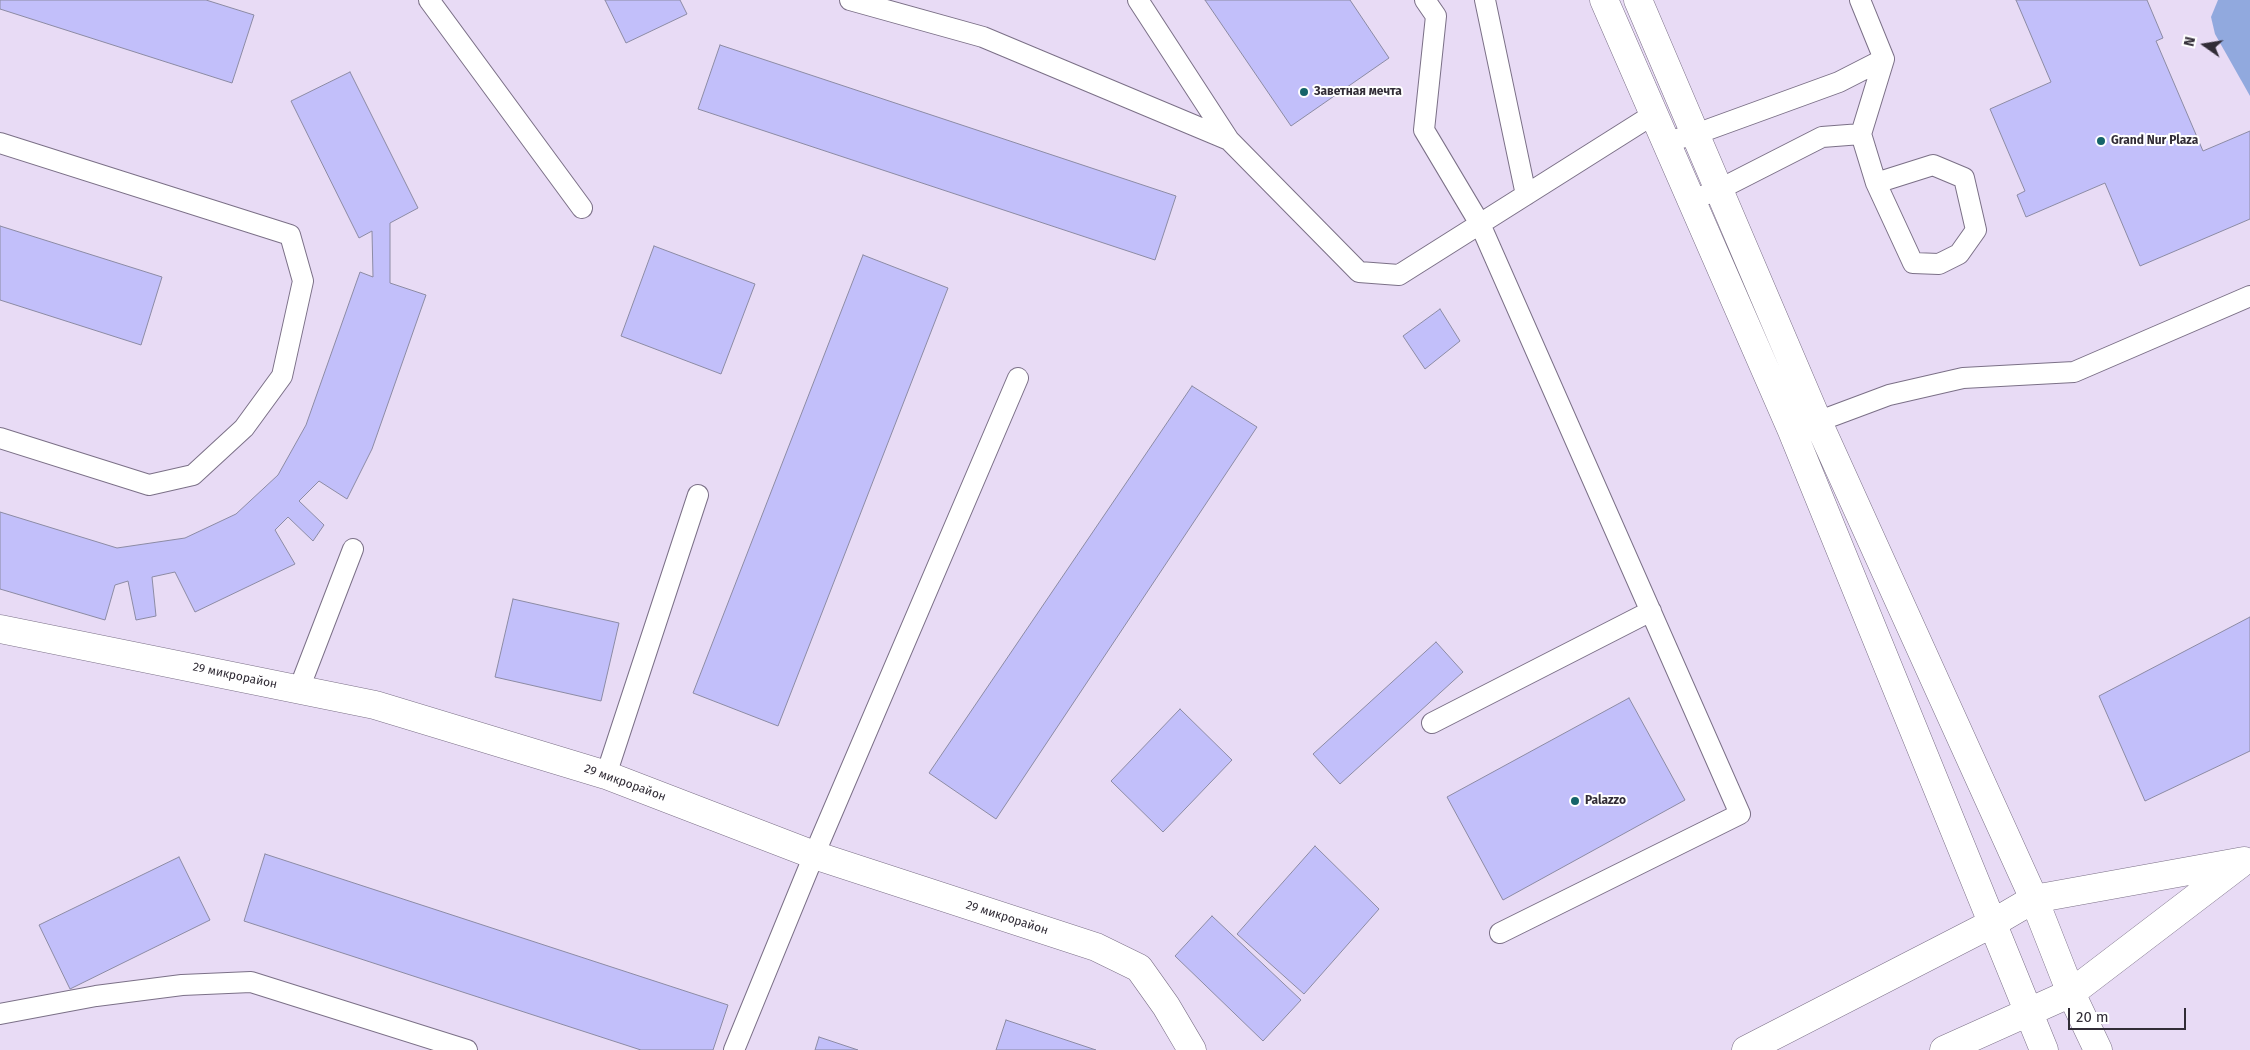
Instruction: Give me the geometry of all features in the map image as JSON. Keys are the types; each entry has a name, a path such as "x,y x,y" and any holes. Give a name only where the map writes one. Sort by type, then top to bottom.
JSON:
{"main road":[{"path":"1604,0 1792,431 2044,1050"},
{"path":"1638,0 1818,422 2034,899 2071,993 2098,1050"},
{"path":"1654,114 1681,99"},
{"name":"29 микрорайон","path":"0,629 375,705 606,775 814,855 1096,946 1139,968 1166,1006 1192,1050"},
{"path":"1746,1050 1993,923 2034,899 2247,860"},
{"path":"1944,1050 2071,993 2247,860"}],"lane":[{"path":"429,0 582,208"},
{"path":"850,0 983,37 1229,140"},
{"path":"1138,0 1229,140 1359,272 1399,275 1654,114"},
{"path":"1425,0 1436,16 1424,130 1480,224 1740,814 1500,933"},
{"path":"1484,0 1526,195"},
{"path":"1860,0 1884,59 1861,134 1876,183 1913,263 1939,264 1959,254 1976,230 1964,178 1933,165 1876,183"},
{"path":"1666,142 1696,134 1839,82 1884,59"},
{"path":"1692,200 1720,189 1822,136 1861,134"},
{"path":"0,143 290,235 303,281 282,376 244,428 193,476 149,485 0,438"},
{"path":"1792,431 1889,395 1964,378 2074,372 2250,296"},
{"path":"734,1050 814,855 1018,378"},
{"path":"606,775 698,494"},
{"path":"299,689 352,549"},
{"path":"1432,723 1651,611"},
{"path":"0,1014 96,996 182,984 251,982 467,1050"}],"water":[{"path":"2218,0 2250,0 2250,96 2215,34 2211,17"}],"building":[{"path":"0,0 206,0 254,15 232,83 0,9"},
{"path":"605,0 680,0 687,14 626,43"},
{"name":"Заветная мечта","path":"1205,0 1350,0 1389,58 1291,126"},
{"name":"Grand Nur Plaza","path":"2016,0 2147,0 2163,38 2156,41 2203,151 2250,131 2250,219 2140,266 2105,183 2026,217 2017,195 2025,191 1990,109 2051,82"},
{"path":"720,45 1176,196 1155,260 698,109"},
{"path":"350,72 418,208 390,223 390,283 426,295 372,449 347,499 319,481 299,501 324,525 313,541 288,517 275,530 295,564 195,612 175,572 152,577 156,616 136,620 128,581 115,585 105,620 0,589 0,512 117,548 185,538 236,514 278,475 306,425 360,272 373,277 372,231 359,238 291,101"},
{"path":"0,226 162,277 141,345 0,300"},
{"path":"654,246 755,284 721,374 621,336"},
{"path":"863,255 948,288 778,726 693,693"},
{"path":"1440,309 1460,341 1425,369 1403,336"},
{"path":"1192,386 1257,427 996,819 929,773"},
{"path":"513,599 619,623 601,701 495,677"},
{"path":"2250,617 2250,751 2145,801 2099,696"},
{"path":"1436,642 1463,672 1340,784 1313,754"},
{"path":"1629,698 1685,800 1503,900 1447,797"},
{"path":"1180,709 1232,760 1163,832 1111,781"},
{"path":"1315,846 1379,909 1304,994 1237,934"},
{"path":"265,854 728,1005 713,1050 641,1050 244,921"},
{"path":"179,857 210,920 70,989 39,925"},
{"path":"1212,916 1301,1000 1263,1041 1175,956"},
{"path":"1006,1020 1096,1050 996,1050"},
{"path":"819,1037 858,1050 815,1050"}],"place":[{"name":"Заветная мечта","path":"1304,92"},
{"name":"Grand Nur Plaza","path":"2101,141"},
{"name":"Palazzo","path":"1575,801"}]}
